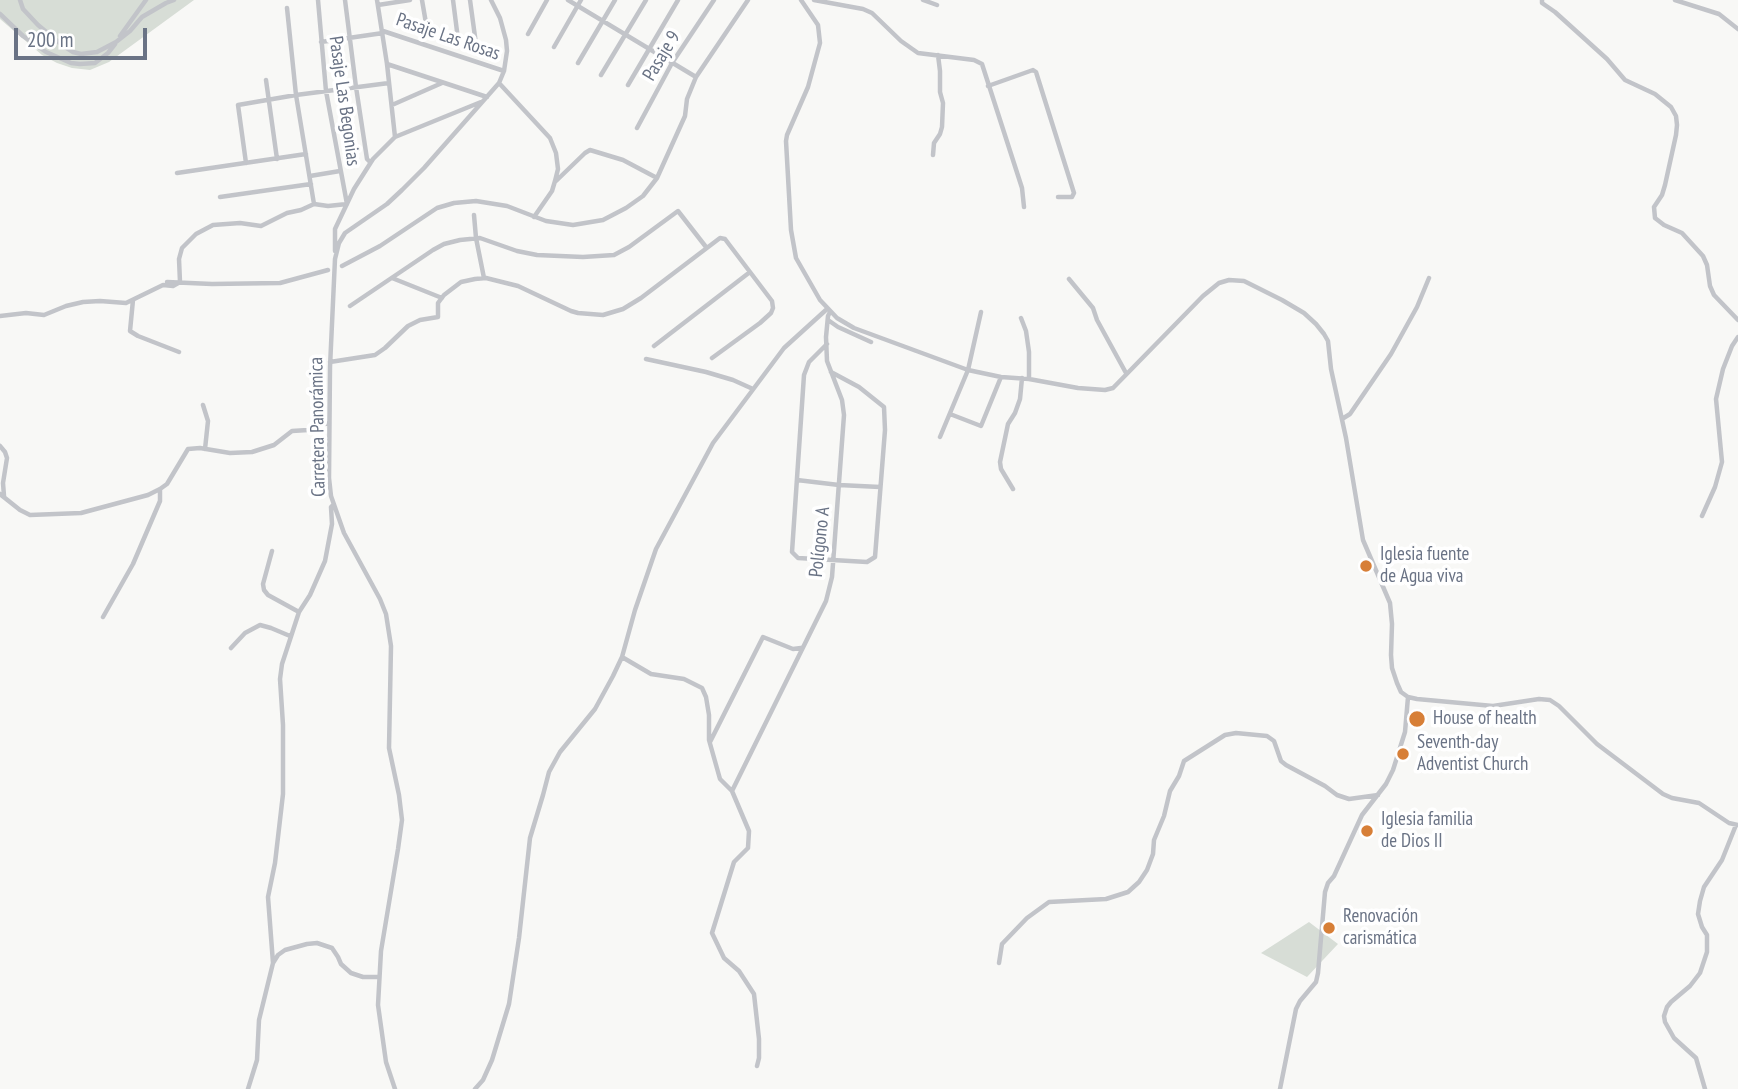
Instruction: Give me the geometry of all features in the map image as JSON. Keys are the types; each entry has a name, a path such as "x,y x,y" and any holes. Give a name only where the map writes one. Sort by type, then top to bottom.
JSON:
{"street":[{"path":"20,0 23,9 38,25 74,52 81,54 97,52 116,42 142,17 174,0"},
{"path":"0,15 46,52 71,63 95,63 108,53 146,0"},
{"name":"Pasaje Las Begonias","path":"318,0 326,91 347,204"},
{"path":"345,0 367,159 370,162"},
{"path":"395,137 378,3 410,0"},
{"path":"422,0 427,29"},
{"path":"453,0 458,39"},
{"path":"470,0 476,44"},
{"path":"491,0 505,33 507,51 504,71"},
{"path":"528,34 547,0"},
{"path":"568,0 696,77"},
{"path":"554,47 581,0"},
{"path":"578,62 615,0"},
{"path":"601,75 646,0"},
{"path":"628,85 678,0"},
{"name":"Pasaje 9","path":"637,128 672,63 714,0"},
{"path":"342,266 380,246 437,208 454,203 476,201 507,206 546,221 573,225 603,220 626,208 643,196 657,178 685,116 687,99 696,77 748,0"},
{"path":"801,0 818,25 820,43 808,87 787,135 791,230 796,258 828,310 853,328 968,370 1001,377 1105,390 1113,388 1219,283 1239,280 1252,284 1293,306 1322,331 1329,347 1363,540 1390,603 1391,654 1394,675 1401,692 1408,697 1429,701 1493,706 1539,699 1550,700 1597,744 1662,794 1699,803 1729,823 1737,825 1722,860 1704,887 1700,901 1698,914 1707,935 1707,952 1700,973 1690,986 1671,1002 1664,1016 1674,1038 1696,1058 1706,1089"},
{"path":"814,0 872,13 918,53 982,64 1021,188 1024,207"},
{"path":"923,0 937,5"},
{"path":"1542,0 1542,3 1607,59 1625,80 1655,94 1671,107 1677,125 1665,185 1654,207 1655,218 1682,233 1703,256 1714,295 1738,320"},
{"path":"1675,0 1719,14 1738,29"},
{"path":"287,8 296,95 314,204"},
{"path":"321,42 383,32"},
{"name":"Pasaje Las Rosas","path":"383,32 504,71"},
{"path":"933,155 934,143 942,127 943,103 937,55"},
{"path":"387,64 487,97"},
{"path":"988,86 1033,70 1036,72 1074,193 1072,197 1058,197"},
{"name":"Carretera Panorámica","path":"395,1089 386,1062 378,1005 381,951 402,820 389,748 390,631 380,599 344,533 330,488 330,362 335,259 345,233 387,204 424,168 499,83 504,71"},
{"path":"265,80 277,159"},
{"path":"246,163 238,105 389,83"},
{"path":"392,105 443,83"},
{"path":"499,83 550,138 556,153 558,169 552,191 534,216"},
{"path":"335,259 335,229 370,162 395,137 482,102"},
{"path":"555,181 590,150 623,160 657,178"},
{"path":"177,173 306,154"},
{"path":"310,176 340,171"},
{"path":"220,197 311,184"},
{"path":"180,282 178,259 182,248 196,234 213,225 240,223 261,226 314,204 347,204"},
{"path":"350,306 444,244 476,238 537,255 614,255 678,211 706,247"},
{"path":"474,215 484,278"},
{"path":"330,362 375,355 408,326 438,317 438,303 449,290 461,282 484,278 503,281 571,311 592,315 623,309 720,238 725,239 772,301 773,308 760,323 712,358"},
{"path":"167,282 281,284 328,270"},
{"path":"654,346 750,272"},
{"path":"392,278 442,298"},
{"path":"1342,419 1350,414 1391,354 1417,307 1429,278"},
{"path":"1069,279 1093,308 1126,374"},
{"path":"0,316 26,313 44,315 83,302 126,303 163,285 173,286 180,282"},
{"path":"133,300 130,331 179,352"},
{"path":"475,1089 483,1080 492,1059 509,1004 530,838 549,772 560,752 595,709 622,657 656,549 713,443 784,348 828,310"},
{"name":"Polígono A","path":"732,791 826,601 832,577 844,415 842,400 827,361 828,310"},
{"path":"940,437 968,370 981,312"},
{"path":"1021,318 1027,331 1029,379"},
{"path":"827,320 870,342"},
{"path":"1702,516 1715,487 1722,462 1716,399 1723,369 1738,337"},
{"path":"827,344 809,362 804,375 793,552 798,558 867,562 875,557 885,430 884,407 859,387 831,372"},
{"path":"646,359 706,372 752,389"},
{"path":"950,414 981,426 1001,377"},
{"path":"1013,489 1000,463 1008,424 1020,399 1021,378"},
{"path":"203,405 208,421 205,449"},
{"path":"0,446 7,458 2,496 30,515 81,513 148,495 160,489 167,484 188,449 253,452 274,445 292,431 308,430 329,423"},
{"path":"797,480 880,487"},
{"path":"103,617 133,564 160,501 160,489"},
{"path":"248,1089 257,1060 259,1020 273,963 268,897 283,794 284,725 280,679 282,664 299,612 326,561 333,504"},
{"path":"272,551 263,584 264,590 268,595 299,612"},
{"path":"231,648 245,633 260,625 290,636"},
{"path":"710,742 762,637 793,649 802,648"},
{"path":"622,657 650,674 684,679 702,688 706,697 710,742 720,779 732,791 749,831 748,848 734,862 712,933 724,958 739,971 754,994 759,1039 757,1066"},
{"path":"1280,1089 1296,1010 1316,982 1325,892 1362,815 1393,769 1405,732 1408,697"},
{"path":"999,963 1002,944 1027,918 1049,902 1106,900 1128,891 1139,882 1150,862 1154,840 1170,791 1184,761 1225,735 1236,733 1266,736 1274,741 1281,761 1286,765 1349,799 1378,795"},
{"path":"273,963 285,950 317,943 332,948 341,964 351,973 363,977 379,977"}],"shaded area":[{"path":"0,0 194,0 109,62 90,70 72,68 42,55 0,19"},
{"path":"1309,922 1338,944 1307,977 1261,953"}],"place":[{"name":"Iglesia fuente de Agua viva","path":"1366,566"},
{"name":"House of health","path":"1417,719"},
{"name":"Seventh-day Adventist Church","path":"1403,754"},
{"name":"Iglesia familia de Dios II","path":"1367,831"},
{"name":"Renovación carismática","path":"1329,928"}]}
